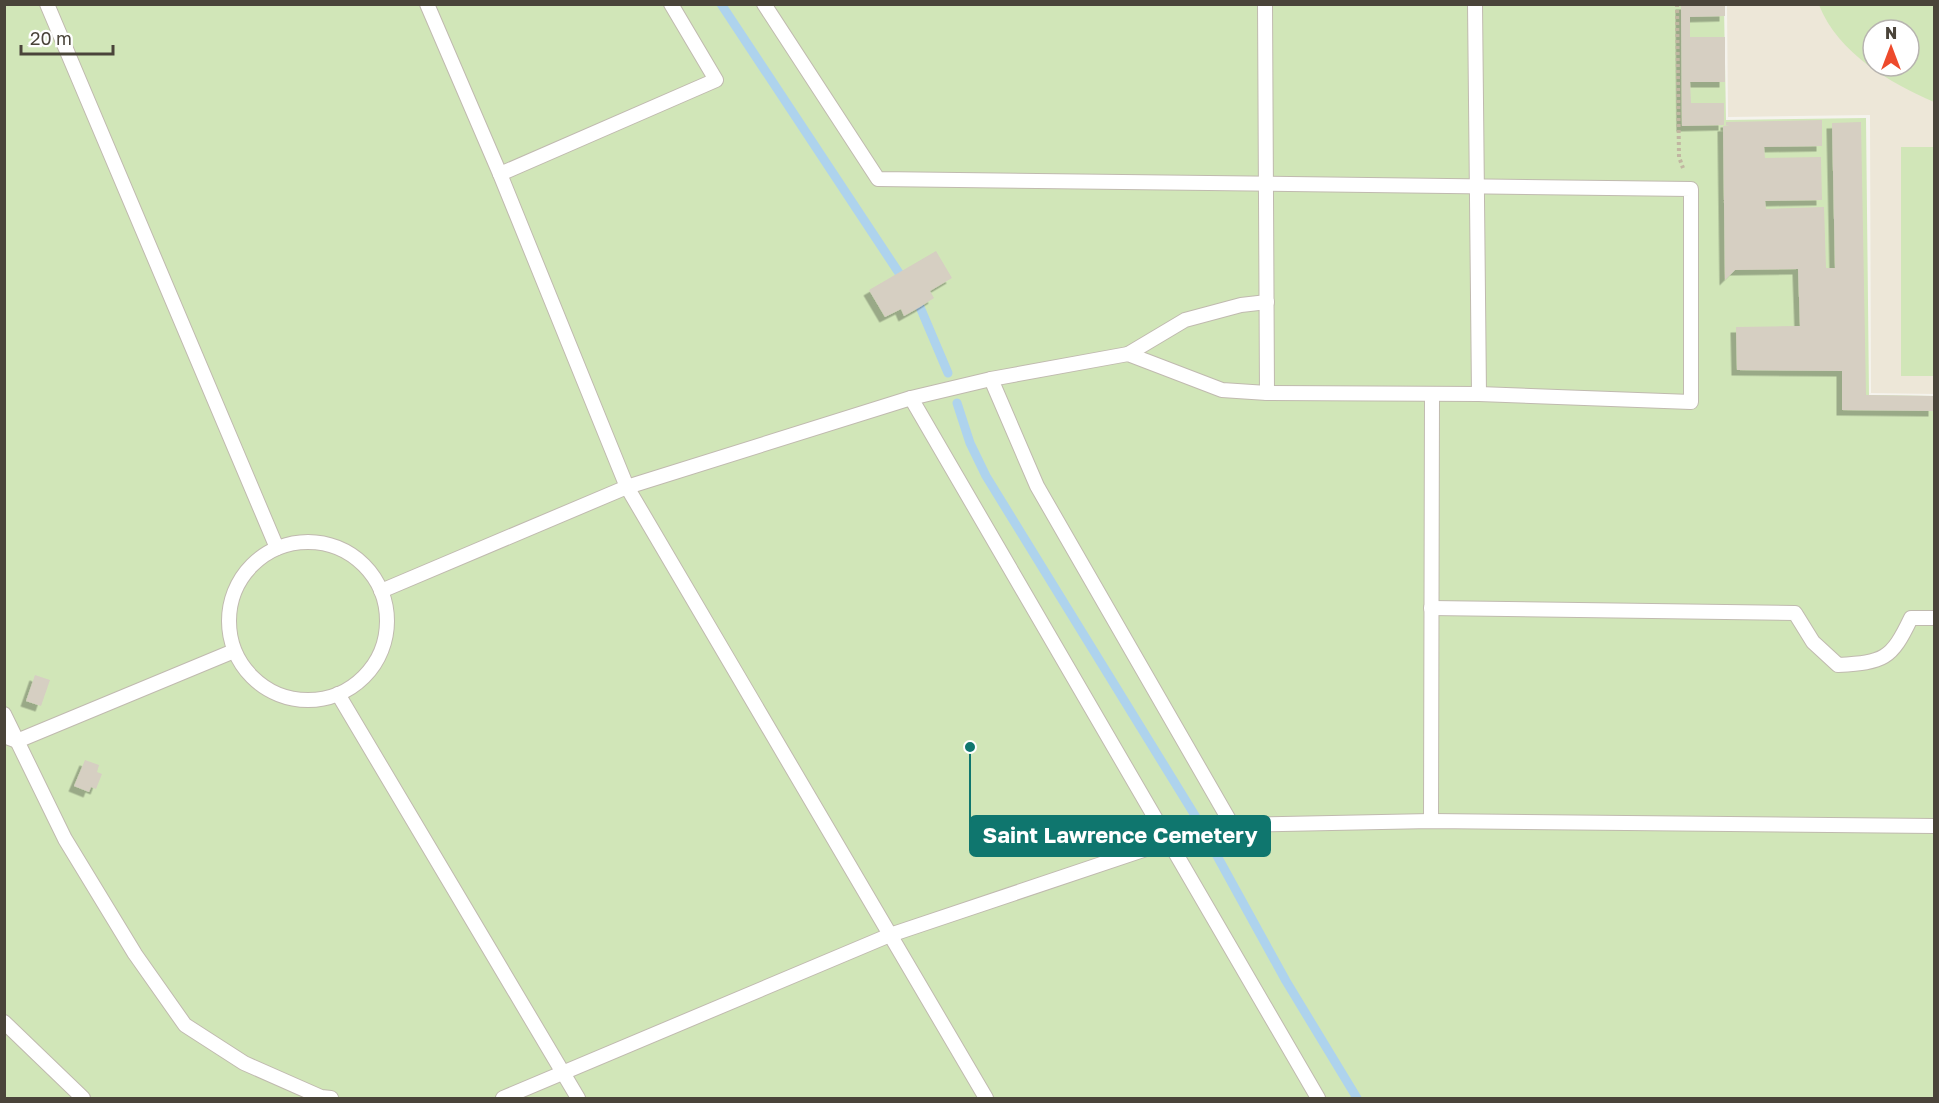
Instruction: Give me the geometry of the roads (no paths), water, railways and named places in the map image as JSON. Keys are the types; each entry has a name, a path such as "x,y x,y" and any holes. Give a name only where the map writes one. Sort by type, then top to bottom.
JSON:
{"lane":[{"path":"47,4 277,548"},
{"path":"427,4 500,174 627,487 986,1098"},
{"path":"500,174 716,80 671,4"},
{"path":"764,4 879,179 1691,189 1691,402 1479,394 1267,393 1222,390 1128,354"},
{"path":"1264,4 1267,393"},
{"path":"1475,4 1479,394"},
{"path":"381,591 627,487 911,398 991,379 1128,354 1185,320 1241,304 1267,302"},
{"path":"991,379 1037,486 1232,825"},
{"path":"1431,821 1432,394"},
{"path":"911,398 1318,1098"},
{"path":"302,542 326,544 342,550 368,570 381,591 387,615 385,640 376,663 359,681 338,694 314,700 289,698 260,683 247,672 234,651 228,627 234,595 240,580 256,560 277,548 302,542"},
{"path":"1431,608 1795,613 1813,642 1838,664 1872,663 1897,647 1911,618 1935,618"},
{"path":"11,739 234,651"},
{"path":"338,694 578,1098"},
{"path":"4,714 11,739 64,839 135,954 185,1024 244,1063 321,1097 331,1098"},
{"path":"503,1098 890,935 1170,841 1232,825 1431,821 1935,826"},
{"path":"4,1022 83,1098"}],"waterway":[{"path":"721,4 899,273"},
{"path":"920,307 948,373"},
{"path":"957,403 970,443 986,476 1199,822"},
{"path":"1211,845 1286,981 1357,1098"}],"place":[{"name":"Saint Lawrence Cemetery","path":"970,747"}]}
